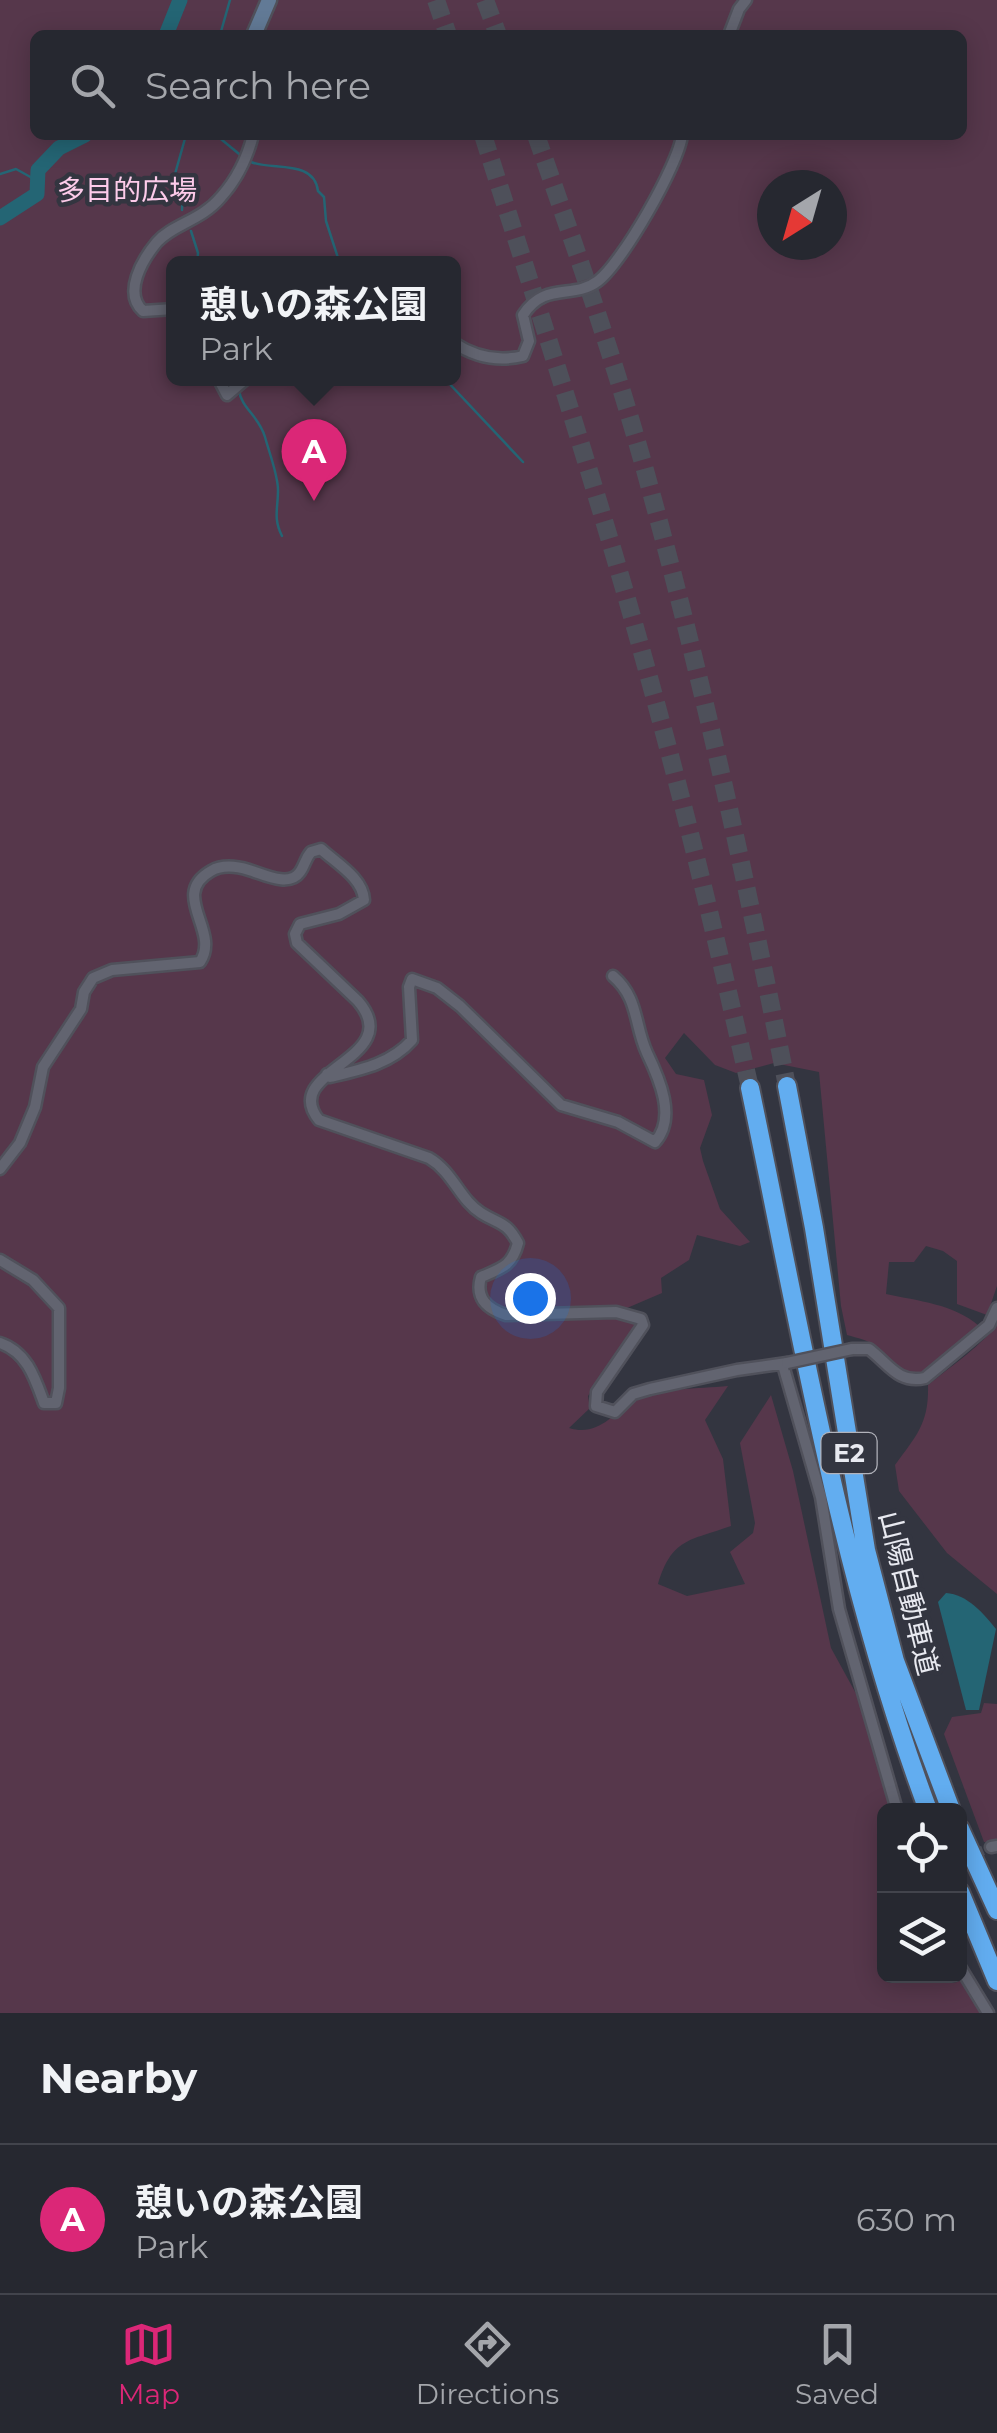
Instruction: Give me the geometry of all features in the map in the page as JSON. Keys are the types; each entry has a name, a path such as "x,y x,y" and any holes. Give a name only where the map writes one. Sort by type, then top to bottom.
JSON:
{"highway":[{"name":"山陽自動車道","path":"787,1086 866,1550 913,1717 948,1803"},
{"name":"山陽自動車道","path":"750,1088 845,1546 882,1680 926,1803"},
{"path":"967,1844 997,1910"},
{"path":"960,1893 997,1981"}],"street":[{"path":"256,30 269,0"},
{"path":"732,30 746,0"},
{"path":"166,310 143,311 136,304 132,292 137,277 158,242 202,217 222,197 244,165 252,140"},
{"path":"461,347 493,359 523,356 529,342 523,316 528,308 540,297 599,281 641,224 681,140"},
{"path":"222,386 227,396 238,386"},
{"path":"0,1169 20,1144 36,1107 43,1067 81,1009 92,978 112,970 200,962 207,945 192,891 197,882 215,868 239,866 283,880 299,873 304,860 321,849 364,889 364,900 339,914 300,924 295,934 297,943 366,1011 372,1026 368,1041 327,1074 310,1102 311,1111 319,1120 430,1158 446,1168 481,1213 509,1227 518,1244 514,1258 481,1277 478,1287 482,1300 492,1311 506,1315 616,1312 641,1319 643,1324 597,1392 596,1406 615,1412 633,1394 650,1389 852,1349 869,1348 901,1378 925,1378 989,1325 997,1308"},
{"path":"327,1074 330,1077 364,1069 406,1048 412,1040 408,987 412,979 436,988 460,1006 561,1105 618,1122 656,1142 666,1120 660,1082 627,988 613,976"},
{"path":"0,1260 33,1280 59,1308 56,1403 44,1403 33,1371 7,1344 0,1343"},
{"path":"785,1364 821,1497 839,1609 895,1803"},
{"path":"967,1979 988,2013"}],"green space":[{"name":"多目的広場","path":"0,0 997,0 997,1286 987,1315 957,1304 957,1261 926,1246 914,1262 889,1262 886,1294 947,1308 979,1326 924,1372 916,1373 898,1367 870,1343 847,1335 819,1072 774,1063 736,1073 715,1065 684,1033 665,1058 676,1074 704,1080 712,1115 700,1148 703,1161 720,1209 750,1242 740,1246 697,1235 689,1260 661,1278 662,1293 627,1308 635,1326 588,1396 590,1408 569,1428 596,1427 633,1402 655,1394 728,1386 705,1420 723,1459 731,1526 676,1549 658,1584 687,1596 745,1584 730,1552 753,1533 755,1523 740,1443 771,1395 793,1471 831,1648 865,1710 893,1803 877,1803 877,1983 964,1983 983,2013 0,2013"},
{"path":"997,1323 997,1594 947,1553 899,1491 895,1465 924,1419 928,1385 976,1346"},
{"path":"984,1703 997,1704 997,1841 984,1842 944,1734 952,1717 981,1713"}],"water":[{"path":"946,1593 968,1601 996,1629 979,1710 966,1710 938,1602"}],"waterway":[{"path":"168,30 180,0"},
{"path":"221,30 230,0"},
{"path":"0,218 37,194 38,170 59,148 75,140"},
{"path":"175,174 185,140"},
{"path":"222,140 244,158"},
{"path":"251,162 309,174 324,197 326,221 337,256"},
{"path":"0,174 16,169 37,177"},
{"path":"182,210 183,189"},
{"path":"191,231 198,256"},
{"path":"452,386 523,462"},
{"path":"239,390 262,430 273,464 282,536"}],"tunnel":[{"path":"436,0 446,30"},
{"path":"485,0 496,30"},
{"path":"485,140 633,622 692,840 750,1088"},
{"path":"538,140 609,350 668,556 723,782 787,1086"},
{"path":"967,1857 991,1847"}],"place":[{"name":"憩いの森公園","path":"314,501"}]}
